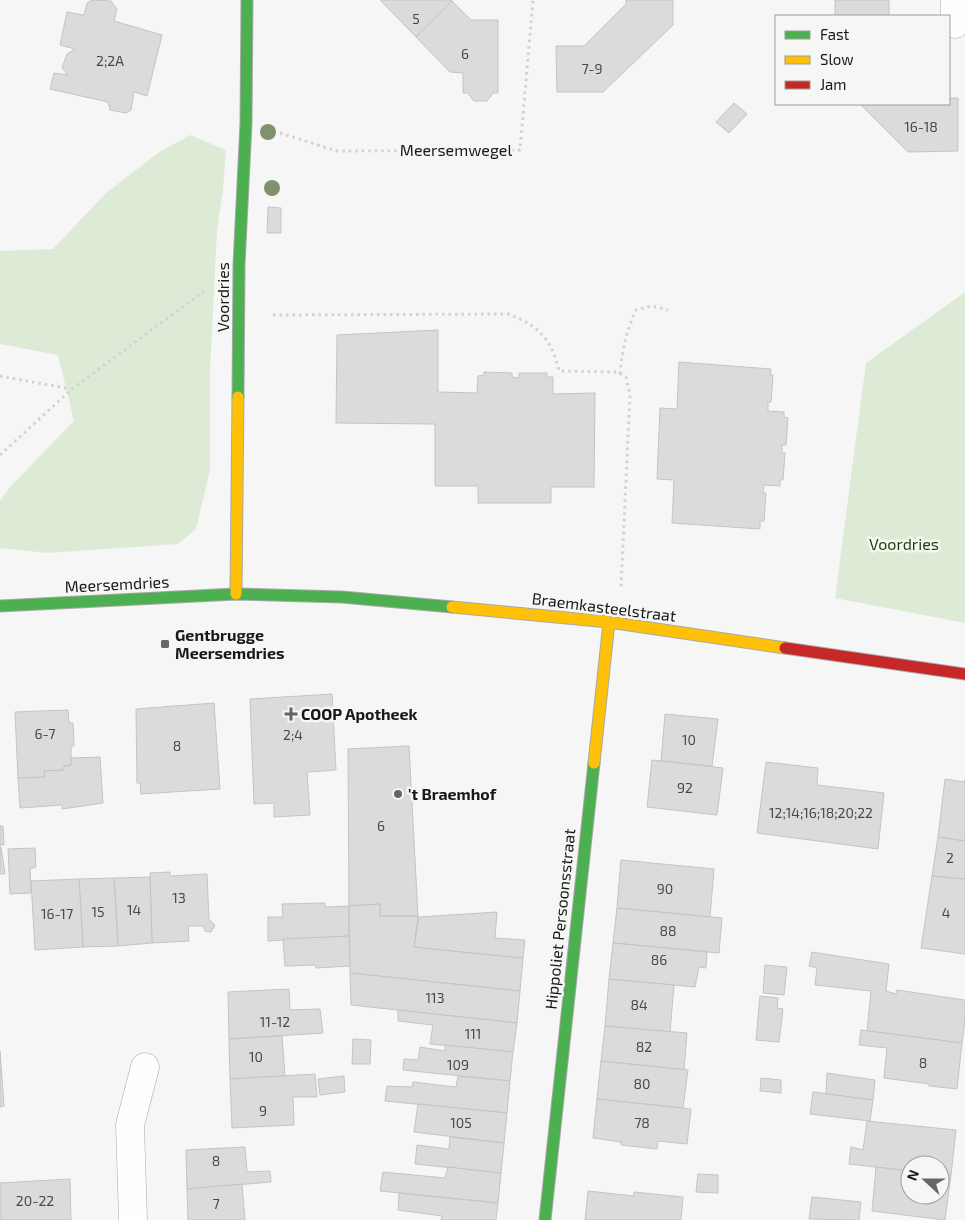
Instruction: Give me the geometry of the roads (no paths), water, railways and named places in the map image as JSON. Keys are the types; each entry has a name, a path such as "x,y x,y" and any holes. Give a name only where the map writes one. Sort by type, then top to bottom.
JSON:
{"street":[{"name":"Voordries","path":"236,594 239,265 246,123 247,0"},
{"name":"Meersemdries","path":"0,606 236,594"},
{"name":"Braemkasteelstraat","path":"236,594 342,597 614,623 965,674"},
{"name":"Hippoliet Persoonsstraat","path":"545,1220 614,623"},
{"path":"133,1220 130,1125 145,1067"}],"place":[{"name":"Gentbrugge Meersemdries","path":"165,644"},
{"name":"COOP Apotheek","path":"291,714"},
{"name":"'t Braemhof","path":"398,794"}]}
